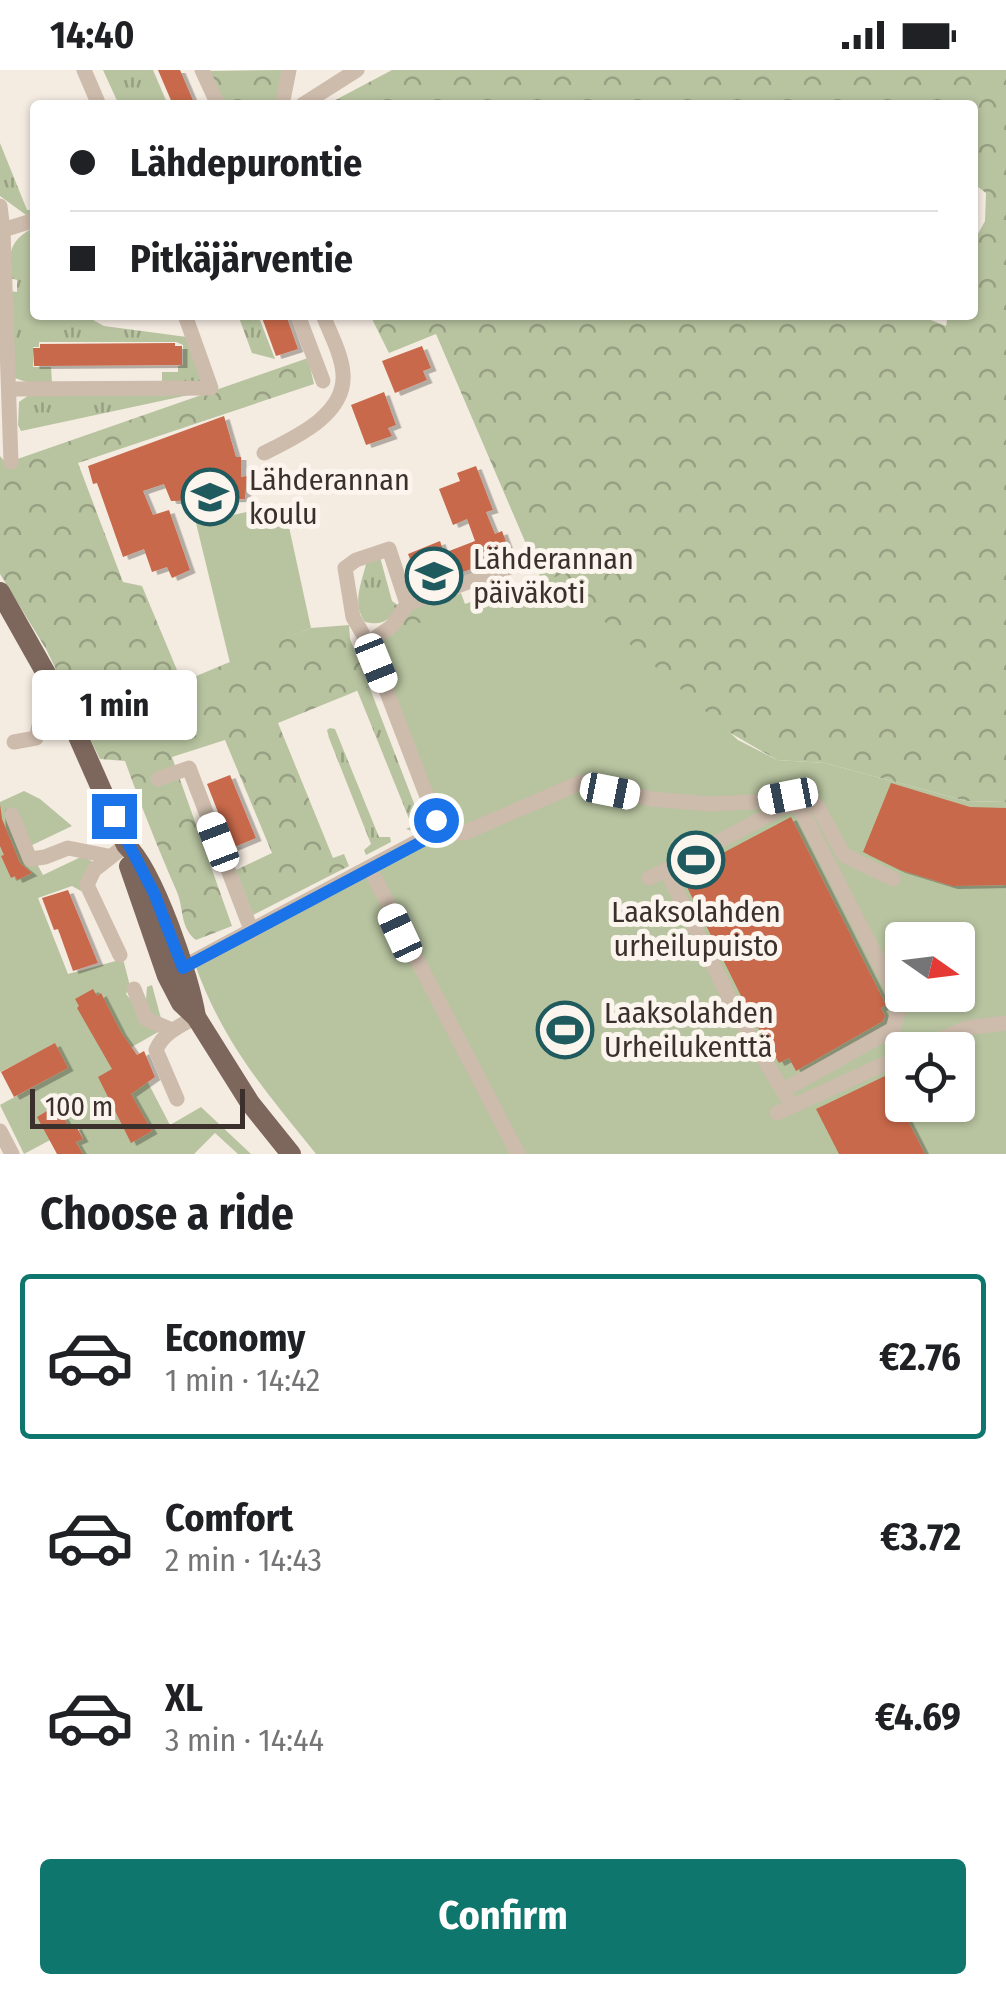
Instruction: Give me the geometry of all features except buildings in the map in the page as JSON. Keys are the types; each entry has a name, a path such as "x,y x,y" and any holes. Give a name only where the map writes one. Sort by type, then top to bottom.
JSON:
{"main road":[{"path":"3,606 65,708 117,850 136,854 154,893 175,972 196,1017 250,1103 289,1152"}],"street":[{"path":"84,70 98,100"},
{"path":"202,70 216,100"},
{"path":"283,100 289,70"},
{"path":"311,100 357,70"},
{"path":"0,206 11,462"},
{"path":"4,230 30,222"},
{"path":"10,389 211,388 187,320"},
{"path":"300,320 323,381"},
{"path":"264,453 321,420 337,399 344,372 325,320"},
{"path":"407,604 390,549 356,560 345,568 353,617 368,643 436,820 435,832"},
{"path":"368,643 392,626 407,604 513,566"},
{"path":"14,742 36,738 41,718 65,708"},
{"path":"158,779 189,768 252,932"},
{"path":"175,972 435,832 464,833 582,782 650,799 712,804 802,795 817,806 844,856 893,879"},
{"path":"649,878 783,807 793,805 801,810 897,998 898,1011 893,1029 784,1090"},
{"path":"12,815 30,859 45,858 68,848 117,850"},
{"path":"117,850 94,870 87,885 120,955"},
{"path":"370,869 518,1154"},
{"path":"666,870 740,1019 784,1090 785,1109 885,1064"},
{"path":"134,989 146,1019 172,1030"},
{"path":"176,1099 156,1050 172,1030 196,1017"},
{"path":"957,1032 1006,1023"},
{"path":"0,1131 12,1154"}],"green space":[{"path":"103,70 153,70 166,100 117,100"},
{"path":"392,70 1006,70 1006,802 966,801 825,763 777,760 727,731 379,655 407,610 461,593 465,604 542,581 436,334 389,353 372,320 931,320 946,326 947,320 978,320 978,234 985,221 986,193 978,187 978,100 335,100"},
{"path":"207,71 286,72 278,100 222,100"},
{"path":"0,143 30,215 0,196"},
{"path":"30,230 30,320 93,320 104,326 187,337 207,383 162,381 162,372 178,372 178,366 183,365 183,345 176,342 39,342 39,347 33,347 33,367 51,367 52,383 29,383 15,378 10,291 17,292 17,280 10,278 11,253 20,237"},
{"path":"240,320 260,320 275,359 252,353"},
{"path":"308,358 314,384 78,463 123,582 142,586 182,682 311,628 349,625 350,639 369,686 278,723 333,858 344,854 349,866 253,915 236,870 272,853 225,740 172,757 232,926 196,940 185,924 177,892 125,761 100,759 46,649 0,574 0,456 6,463"},
{"path":"32,393 198,393 21,431 19,402"},
{"path":"284,504 311,628 230,663 196,523"},
{"path":"380,557 392,601 399,606 385,621 365,622 358,601 360,587 366,564"},
{"name":"Laaksolahden urheilupuisto","path":"563,575 588,607 738,740 777,760 825,763 966,801 1006,802 1006,1154 316,1154 231,1041 194,962 435,832 384,682 377,639 510,588"},
{"path":"369,686 420,819 412,831 406,829 412,826 357,690"},
{"path":"330,728 335,729 379,837 390,837 391,842 366,855 364,850 371,844 329,738"},
{"path":"24,791 72,826 28,847 43,875 83,856 96,864 81,891 72,886 38,898 68,974 123,959 130,986 126,994 140,1011 147,987 152,985 162,1022 160,1031 130,1048 170,1125 201,1107 251,1154 238,1154 215,1133 194,1154 83,1154 76,1142 83,1138 77,1126 70,1129 57,1106 50,1140 24,1154 0,1105 67,1068 55,1044 0,1072 0,802"}],"place":[{"name":"Lähderannan koulu","path":"210,497"},
{"name":"Lähderannan päiväkoti","path":"434,576"},
{"name":"Laaksolahden urheilupuisto","path":"696,860"},
{"name":"Laaksolahden Urheilukenttä","path":"565,1030"}],"route":[{"path":"114,816 154,893 183,968 421,842 435,832 436,820"}]}
